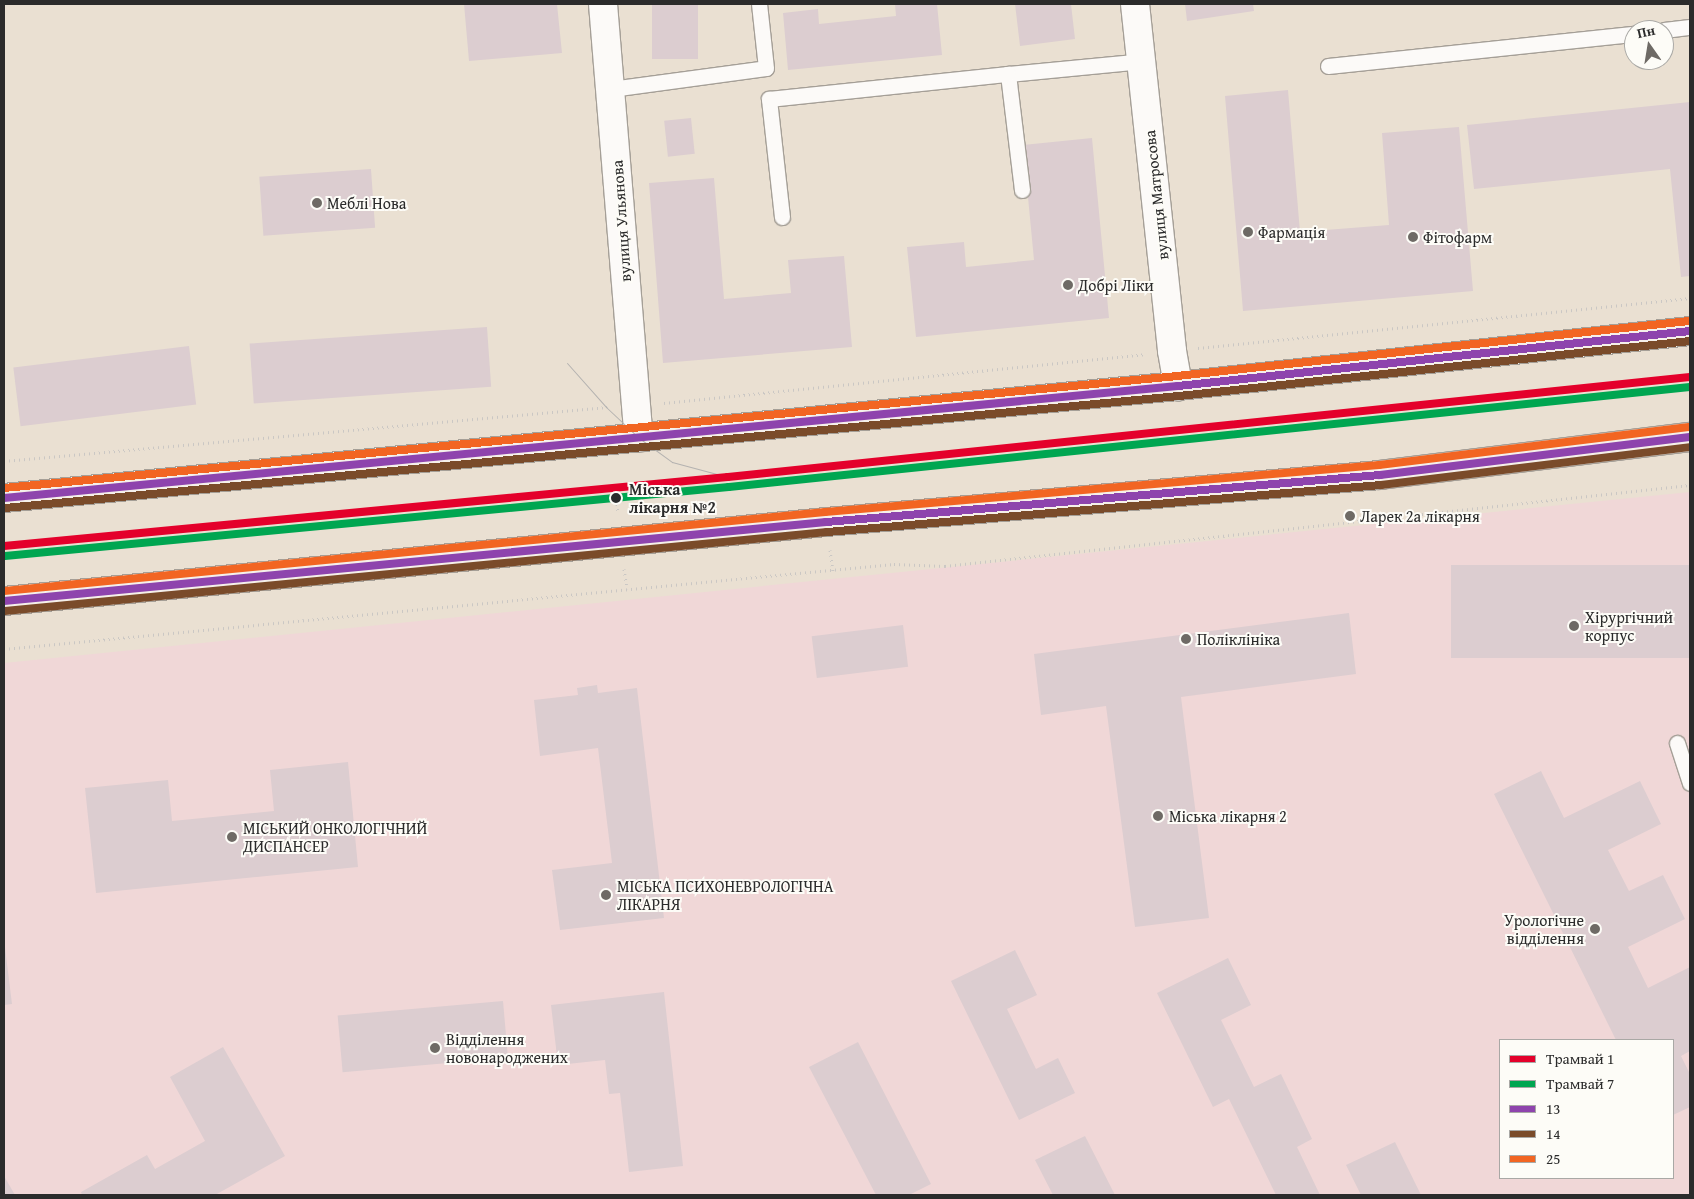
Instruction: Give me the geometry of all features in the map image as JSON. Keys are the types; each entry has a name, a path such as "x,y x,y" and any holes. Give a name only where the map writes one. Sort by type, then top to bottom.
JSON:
{"main road":[{"path":"4,498 1178,386 1690,331"},
{"path":"4,601 816,523 1380,475 1690,437"}],"street":[{"name":"вулиця Ульянова","path":"603,4 639,438"},
{"name":"вулиця Матросова","path":"1135,4 1172,351 1178,386"}],"lane":[{"path":"611,89 766,68 759,4"},
{"path":"1674,29 1690,27"},
{"path":"1328,66 1624,35"},
{"path":"782,217 769,99 1142,61"},
{"path":"1008,74 1022,190"},
{"path":"1676,743 1690,783"}],"path":[{"path":"4,461 636,406 1690,298"},
{"path":"4,649 894,564 945,566 1690,485"}],"shaded area":[{"path":"1690,492 1690,1195 4,1195 4,663"}],"building":[{"path":"464,4 557,4 562,53 469,61"},
{"path":"652,4 698,4 698,59 652,59"},
{"path":"895,4 937,4 942,55 788,70 783,13 818,9 819,24 896,16"},
{"path":"1015,4 1071,4 1075,39 1020,46"},
{"path":"1185,4 1253,4 1254,11 1187,21"},
{"path":"1288,90 1300,232 1389,225 1382,133 1459,127 1473,291 1243,311 1225,96"},
{"path":"1690,102 1690,276 1681,277 1670,169 1474,189 1467,125"},
{"path":"691,118 695,154 668,157 664,121"},
{"path":"1092,138 1109,318 916,337 907,247 964,242 966,267 1034,260 1023,145"},
{"name":"Меблі Нова","path":"371,169 375,228 263,236 259,177"},
{"path":"714,178 724,299 791,293 788,260 844,256 852,347 663,363 649,183"},
{"path":"487,327 491,387 254,403 250,344"},
{"path":"189,346 196,405 21,426 13,368"},
{"name":"Хірургічний корпус","path":"1451,565 1690,565 1690,658 1451,658"},
{"name":"Міська лікарня 2","path":"1349,613 1356,674 1181,697 1209,918 1135,927 1106,706 1041,715 1034,654"},
{"path":"903,625 908,667 817,678 812,636"},
{"path":"597,685 598,693 637,688 664,918 560,930 552,870 612,863 598,748 540,756 534,700 578,695 577,688"},
{"path":"348,762 358,867 96,893 85,788 168,780 172,821 274,811 270,770"},
{"path":"1541,771 1564,818 1640,781 1661,824 1608,850 1629,891 1663,875 1685,919 1628,947 1648,988 1690,967 1690,1051 1681,1056 1690,1074 1690,1107 1674,1115 1674,1039 1616,1039 1494,794"},
{"path":"4,939 12,1004 4,1005"},
{"path":"1015,950 1037,995 1007,1009 1036,1069 1058,1058 1075,1093 1019,1120 951,981"},
{"path":"1228,958 1251,1005 1221,1020 1254,1087 1281,1074 1312,1139 1297,1147 1320,1195 1276,1195 1229,1099 1213,1107 1157,993"},
{"path":"664,992 683,1166 629,1172 620,1093 609,1094 605,1060 558,1065 551,1005"},
{"path":"503,1001 508,1058 343,1072 338,1015"},
{"path":"858,1042 931,1184 909,1195 876,1195 809,1067"},
{"path":"223,1047 285,1156 215,1195 82,1195 81,1192 147,1155 155,1169 205,1141 170,1077"},
{"path":"1085,1136 1115,1195 1053,1195 1035,1160"},
{"path":"1395,1142 1421,1195 1361,1195 1346,1165"},
{"path":"4,1176 15,1195 4,1195"}],"tram line":[{"path":"567,363 606,407 639,438 672,462 728,477"},
{"name":"1","path":"4,546 728,477 1690,377"},
{"name":"7","path":"5,556 729,487 1690,387"}],"transit line":[{"name":"25","path":"4,488 1177,376 1689,321"},
{"name":"13","path":"4,498 1178,386 1690,331"},
{"name":"14","path":"5,508 1179,396 1690,341"},
{"name":"25","path":"4,591 825,512 1379,465 1689,427"},
{"name":"13","path":"4,601 826,522 1380,475 1690,437"},
{"name":"14","path":"5,611 827,532 1381,485 1690,447"}],"place":[{"name":"Меблі Нова","path":"317,203"},
{"name":"Фармація","path":"1248,232"},
{"name":"Фітофарм","path":"1413,237"},
{"name":"Добрі Ліки","path":"1068,285"},
{"name":"Міська лікарня №2","path":"616,498"},
{"name":"Ларек 2а лікарня","path":"1350,516"},
{"name":"Хірургічний корпус","path":"1574,626"},
{"name":"Поліклініка","path":"1186,639"},
{"name":"Міська лікарня 2","path":"1158,816"},
{"name":"МІСЬКИЙ ОНКОЛОГІЧНИЙ ДИСПАНСЕР","path":"232,837"},
{"name":"МІСЬКА ПСИХОНЕВРОЛОГІЧНА ЛІКАРНЯ","path":"606,895"},
{"name":"Урологічне відділення","path":"1595,929"},
{"name":"Відділення новонароджених","path":"435,1048"}]}
